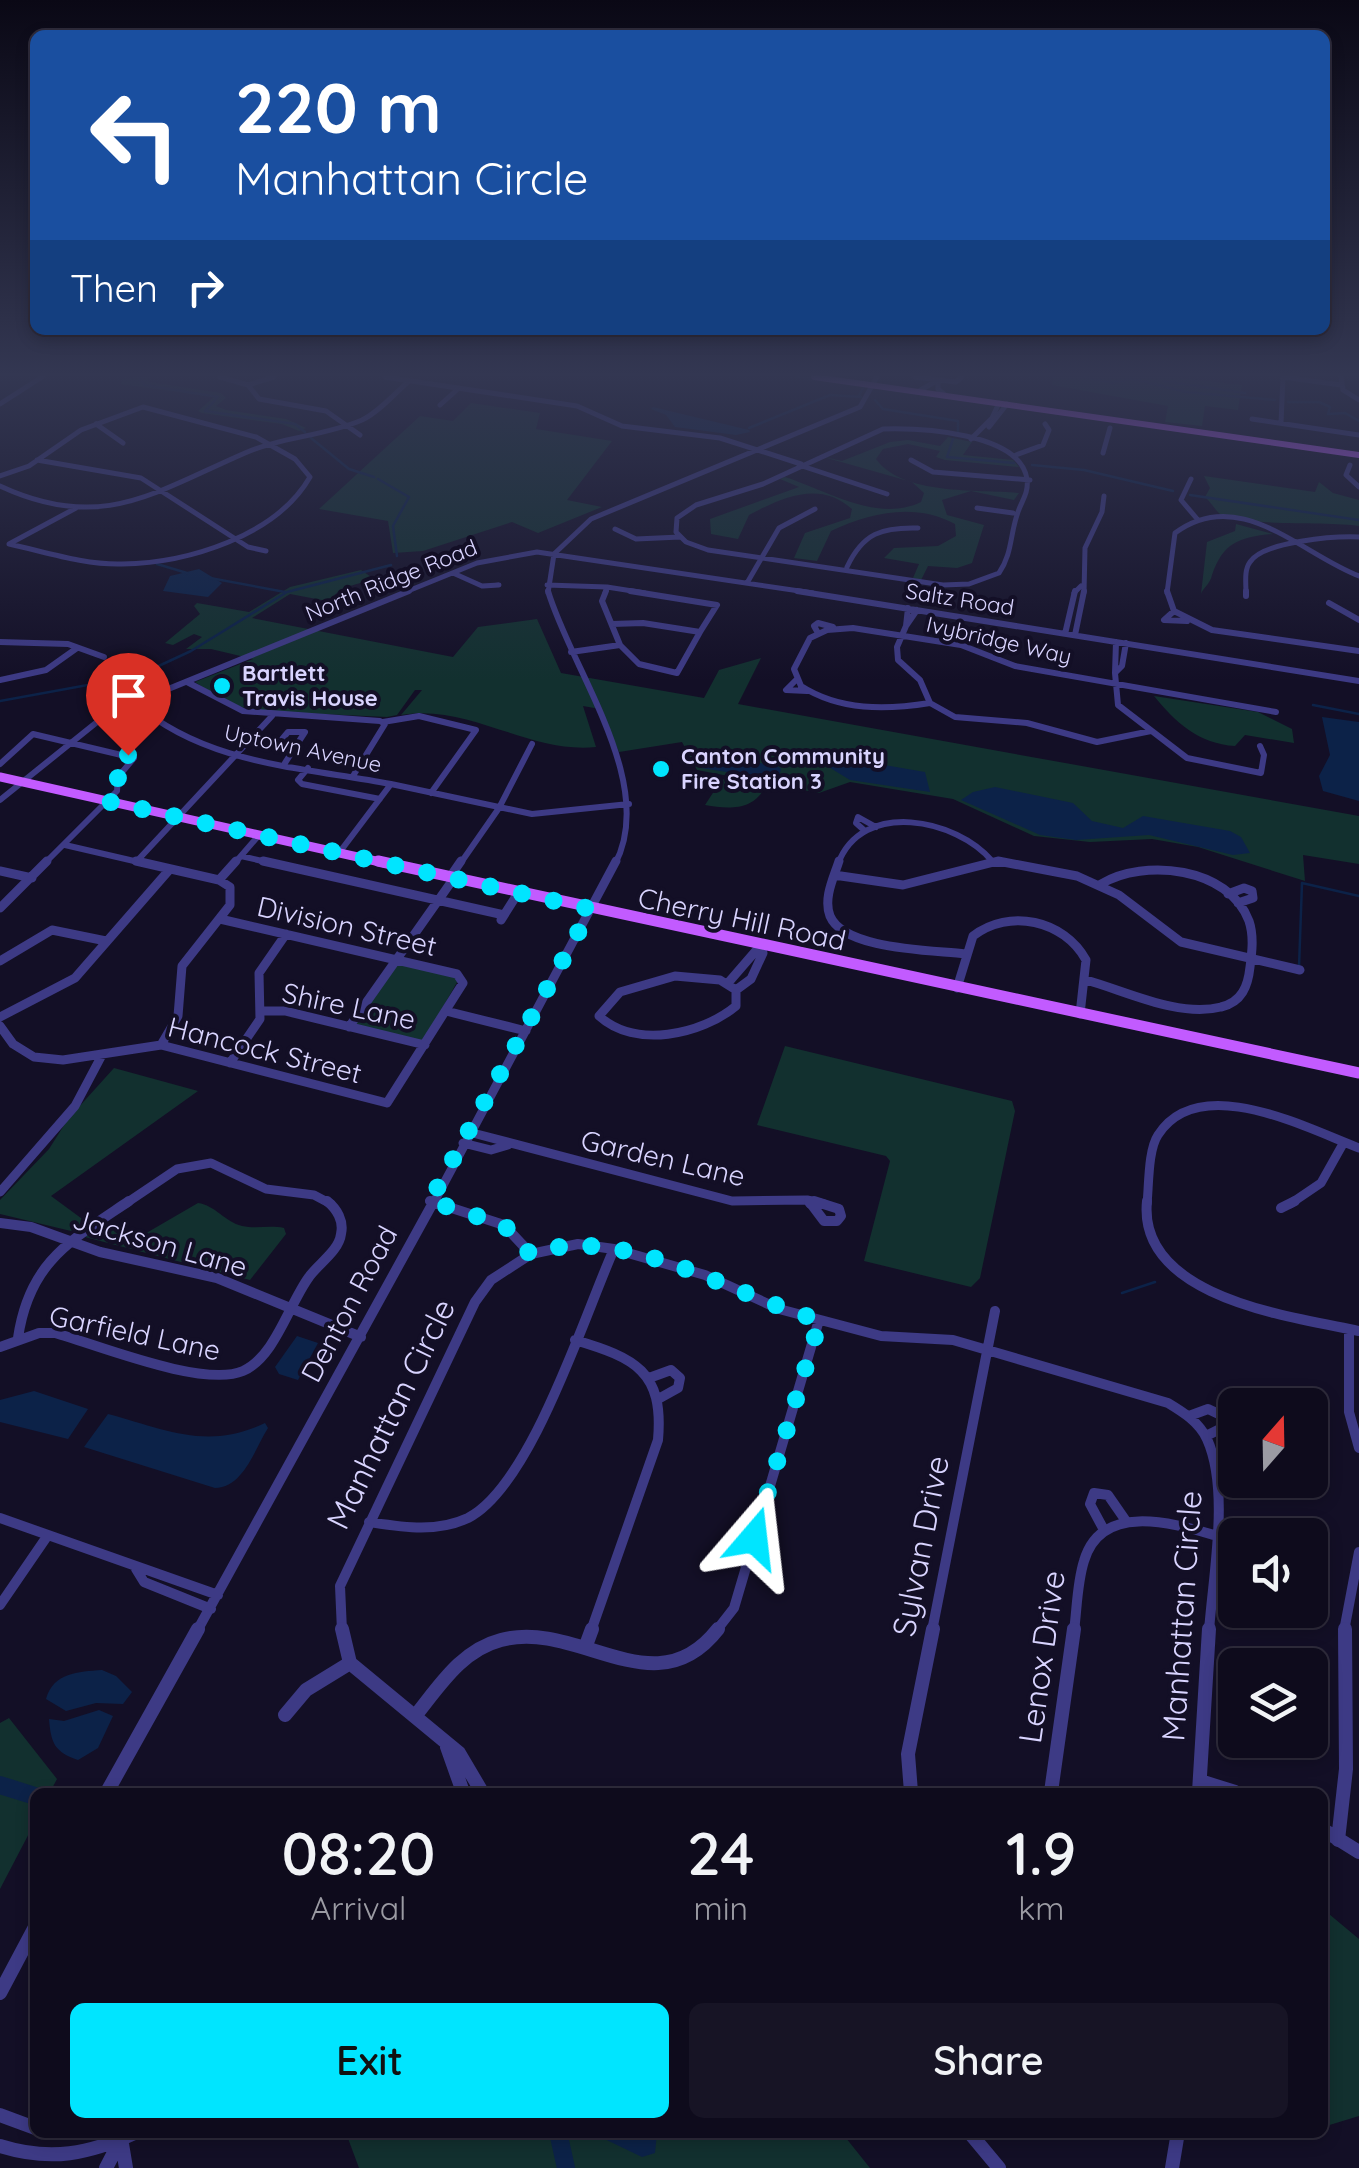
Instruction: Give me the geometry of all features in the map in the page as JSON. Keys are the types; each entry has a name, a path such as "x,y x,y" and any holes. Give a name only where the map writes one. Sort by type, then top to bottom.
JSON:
{"main road":[{"name":"Cherry Hill Road","path":"0,777 760,946 1359,1073"}],"street":[{"path":"139,478 164,490 236,539 266,551"},
{"path":"0,486 28,499 76,508 120,508 189,478"},
{"path":"0,542 123,564 236,539 264,525 309,482 308,478"},
{"path":"607,586 602,601 620,645 639,664 677,672 716,605 607,586 547,584 555,552 570,533 603,512 686,478"},
{"path":"680,538 675,522 688,509 774,478"},
{"path":"837,478 887,494"},
{"path":"615,529 636,539 680,538 703,549 847,567 938,584 982,582 1004,568 1014,536 1014,513 1028,493 1030,480 1008,478"},
{"path":"1190,479 1182,500 1198,520"},
{"path":"1074,635 1082,602 1085,548 1102,512 1104,496"},
{"path":"9,544 76,508"},
{"path":"977,508 1014,513"},
{"path":"748,582 780,523 815,509"},
{"path":"1188,621 1174,611 1166,592 1174,536 1182,527 1198,520 1265,525 1303,544 1325,562 1359,576"},
{"path":"847,567 856,545 868,534 918,528"},
{"path":"1246,596 1248,567 1254,557 1333,536 1359,537"},
{"name":"North Ridge Road","path":"0,800 102,717 454,573 509,555 555,552"},
{"name":"Saltz Road","path":"555,552 1359,681"},
{"path":"454,573 484,586"},
{"name":"Denton Road","path":"109,1788 361,1337 430,1201 623,848 630,804 624,780 547,584"},
{"path":"1065,634 1072,601 1081,586"},
{"path":"1072,601 1082,602"},
{"path":"1330,603 1359,620"},
{"path":"906,626 908,608"},
{"path":"917,610 901,635 898,660 920,680 930,703"},
{"path":"1174,611 1164,620 1359,651"},
{"path":"612,624 643,622 700,632"},
{"name":"Ivybridge Way","path":"796,680 794,668 804,646 818,633 835,628 961,646 1015,666 1115,678 1276,712"},
{"path":"0,642 42,642 104,658"},
{"path":"1121,642 1115,678 1118,705 1150,731 1196,762 1254,773 1264,770 1260,746"},
{"path":"572,652 620,645"},
{"path":"0,680 46,670 77,648"},
{"path":"807,691 796,680 786,690 887,708 930,703 959,718 1027,723 1091,742 1118,742 1150,731"},
{"path":"187,682 228,707 272,716 383,722 419,716 476,730 431,793"},
{"name":"Uptown Avenue","path":"136,702 172,733 238,754 392,784 339,853"},
{"path":"138,861 272,716"},
{"path":"353,776 373,747 383,722"},
{"path":"0,764 33,734 134,758 118,777 117,790 0,908"},
{"path":"348,1027 398,960 499,808 532,744"},
{"path":"286,764 296,751 294,745"},
{"path":"308,768 298,780 302,784 380,799"},
{"path":"392,784 550,816 630,804"},
{"path":"865,831 856,823 858,817 876,827"},
{"path":"964,954 872,943 845,932 826,906 834,875 844,850 865,831 906,823 950,830 976,842 992,862"},
{"path":"219,880 259,835"},
{"path":"65,844 219,880 232,892 230,905 182,966 178,1016 162,1044"},
{"path":"241,856 502,918 518,893"},
{"path":"834,875 902,884 992,862 1101,884 1176,940 1300,970"},
{"path":"0,1017 70,982 170,869"},
{"path":"1086,980 1180,1007 1213,1009 1246,991 1250,925 1228,894 1194,878 1154,869 1121,872 1101,884"},
{"path":"0,871 32,878"},
{"path":"1228,894 1244,888 1252,890 1253,898 1238,903"},
{"name":"Division Street","path":"220,919 398,960 462,979"},
{"path":"957,988 964,954 972,938 988,926 1010,921 1036,923 1077,945 1086,959 1080,1014"},
{"path":"0,961 52,930 106,941"},
{"path":"230,1063 263,1011 259,974 286,934"},
{"path":"732,986 757,968 763,952 760,946"},
{"path":"698,977 732,986 738,998 730,1012 693,1030 619,1033 610,1030 599,1016 605,1002 656,978 698,977"},
{"name":"Hancock Street","path":"0,1026 12,1044 34,1057 63,1060 162,1044 387,1103 462,979"},
{"name":"Shire Lane","path":"263,1011 285,1011 424,1045"},
{"path":"446,1011 526,1031"},
{"path":"0,1192 42,1149 95,1077 102,1054"},
{"path":"1359,1148 1258,1108 1230,1104 1183,1111 1166,1122 1156,1136 1146,1208 1150,1228 1175,1268 1198,1286 1236,1304 1354,1330 1349,1412 1359,1448"},
{"name":"Garden Lane","path":"466,1138 491,1150 510,1144 732,1201 807,1200"},
{"path":"1281,1208 1310,1195 1324,1182 1336,1168 1344,1142"},
{"name":"Garfield Lane","path":"0,1346 18,1338 55,1333 199,1374 227,1376 258,1360 309,1276 338,1245 342,1234 338,1210 311,1192 260,1188 221,1164 199,1163 168,1172 68,1240"},
{"path":"430,1201 504,1225 530,1254"},
{"name":"Jackson Lane","path":"0,1223 31,1227 217,1278 361,1337"},
{"path":"18,1338 23,1303 32,1284 68,1240"},
{"name":"Manhattan Circle","path":"350,1663 338,1614 340,1586 475,1302 491,1280 530,1254 578,1244 614,1249 705,1275 779,1309 881,1336 952,1340 1132,1390 1189,1416 1206,1436 1219,1475 1199,1787"},
{"path":"369,1522 402,1530 433,1530 461,1520 495,1499 514,1478 614,1249"},
{"name":"Sylvan Drive","path":"911,1788 908,1754 996,1311"},
{"path":"416,1715 434,1685 459,1660 484,1645 525,1634 636,1665 666,1667 694,1656 718,1638 734,1608 820,1320"},
{"path":"575,1340 617,1352 649,1378 660,1398 658,1440 584,1648"},
{"path":"649,1378 671,1370 680,1378 678,1388 660,1398"},
{"path":"1189,1416 1208,1408 1223,1416 1224,1427 1206,1436"},
{"path":"1126,1520 1108,1495 1094,1493 1090,1504 1104,1530 1126,1520 1156,1520 1214,1535"},
{"path":"0,1518 136,1570 218,1595"},
{"name":"Lenox Drive","path":"1052,1788 1084,1558 1104,1530"},
{"path":"0,1605 48,1535"},
{"path":"1338,1840 1351,1781 1349,1607 1359,1552"},
{"path":"136,1570 144,1582 211,1609"},
{"path":"286,1715 306,1690 350,1663 459,1753 480,1788"},
{"path":"448,1747 462,1788"},
{"path":"1328,1833 1359,1852"},
{"path":"0,1992 30,1936"},
{"path":"0,2115 30,2126"},
{"path":"0,2146 35,2156 82,2157 116,2138"},
{"path":"106,2168 119,2138"},
{"path":"120,2138 126,2168"},
{"path":"974,2138 999,2168"},
{"path":"1172,2168 1177,2138"}],"green space":[{"path":"352,478 584,478 567,500 602,507 538,533 512,522 423,551 393,553 388,521 319,509"},
{"path":"782,478 853,503 888,509 921,502 924,493 912,482 898,478 942,488 1019,493 1014,500 971,491 942,500 947,515 984,525 972,563 957,568 928,566 921,580 913,578 919,564 884,558 894,548 938,546 956,536 955,524 924,513 892,512 831,531 817,561 794,558 805,533 850,518 852,509 827,495 801,494 775,502 749,515 738,539 711,534 710,519 799,487"},
{"path":"1205,478 1315,492 1319,482 1333,493 1359,500 1359,526 1231,518 1220,514 1205,497 1210,488"},
{"path":"1236,524 1273,534 1251,537 1227,549 1201,594 1207,542 1235,531"},
{"path":"361,570 374,579 343,588 327,601 290,594 252,618 453,657 478,627 537,619 561,673 704,698 719,670 761,658 738,704 1359,816 1359,864 1303,855 1305,881 1198,847 1152,839 1090,842 1034,836 953,799 850,782 819,793 697,770 682,742 619,752 600,709 583,706 596,747 547,743 450,716 401,715 422,690 415,690 397,715 387,717 256,711 227,703 195,682 253,659 211,649 186,649 202,637 194,634 173,645 165,643 200,614 194,606 197,603 249,612 290,587"},
{"path":"1154,696 1258,712 1292,729 1294,743 1245,735 1235,746 1210,741 1179,723"},
{"path":"722,779 765,787 747,804 705,805"},
{"path":"399,963 460,977 423,1042 358,1027 355,1022"},
{"path":"785,1046 1012,1101 1015,1111 980,1278 971,1287 864,1261 890,1161 886,1156 757,1125"},
{"path":"114,1068 198,1091 51,1196 85,1221 71,1231 0,1214 0,1200 49,1149 68,1119"},
{"path":"198,1203 236,1224 284,1228 286,1234 250,1280 85,1237 107,1222 136,1239"},
{"path":"9,1718 57,1779 52,1788 30,1788 30,1832 0,1889 0,1723"},
{"path":"1328,1913 1359,1939 1359,2116 1328,2125"},
{"path":"348,2138 846,2138 870,2168 359,2168"}],"water":[{"path":"199,569 222,583 208,597 163,591 170,576"},
{"path":"1322,717 1359,722 1359,801 1323,791 1319,776 1330,755"},
{"path":"703,753 777,766 781,769 778,780 701,768 694,760"},
{"path":"832,756 925,772 930,792 850,780 822,763"},
{"path":"995,787 1073,803 1092,821 1123,828 1143,816 1230,831 1241,837 1250,853 1233,855 1149,835 1076,840 1040,835 961,800 973,792"},
{"path":"297,1336 318,1343 298,1380 279,1374 275,1367"},
{"path":"34,1391 88,1409 68,1439 0,1422 0,1400"},
{"path":"108,1414 186,1435 224,1436 265,1423 268,1428 241,1474 215,1488 84,1447"},
{"path":"102,1670 116,1676 132,1692 123,1704 96,1703 66,1711 46,1699 61,1678"},
{"path":"99,1710 113,1716 98,1748 78,1760 59,1750 49,1719 64,1721"},
{"path":"602,2138 656,2138 655,2153 642,2157"}],"waterway":[{"path":"1119,478 1173,491"},
{"path":"378,479 409,497 393,526 397,556"},
{"path":"1190,495 1359,520"},
{"path":"157,564 187,573"},
{"path":"0,701 137,676 191,651 287,592 391,565"},
{"path":"210,578 285,592"},
{"path":"1313,705 1359,714"},
{"path":"1299,967 1302,883 1359,896"},
{"path":"1122,1293 1155,1282"},
{"path":"0,1785 30,1794"},
{"path":"559,2138 566,2168"}],"place":[{"name":"Bartlett Travis House","path":"222,686"},
{"name":"Canton Community Fire Station 3","path":"661,769"}],"route":[{"path":"128,755 134,759 118,777 117,790 106,801 591,909 430,1201 504,1225 522,1240 530,1254 578,1244 614,1249 705,1275 779,1309 820,1320 754,1538"}]}
